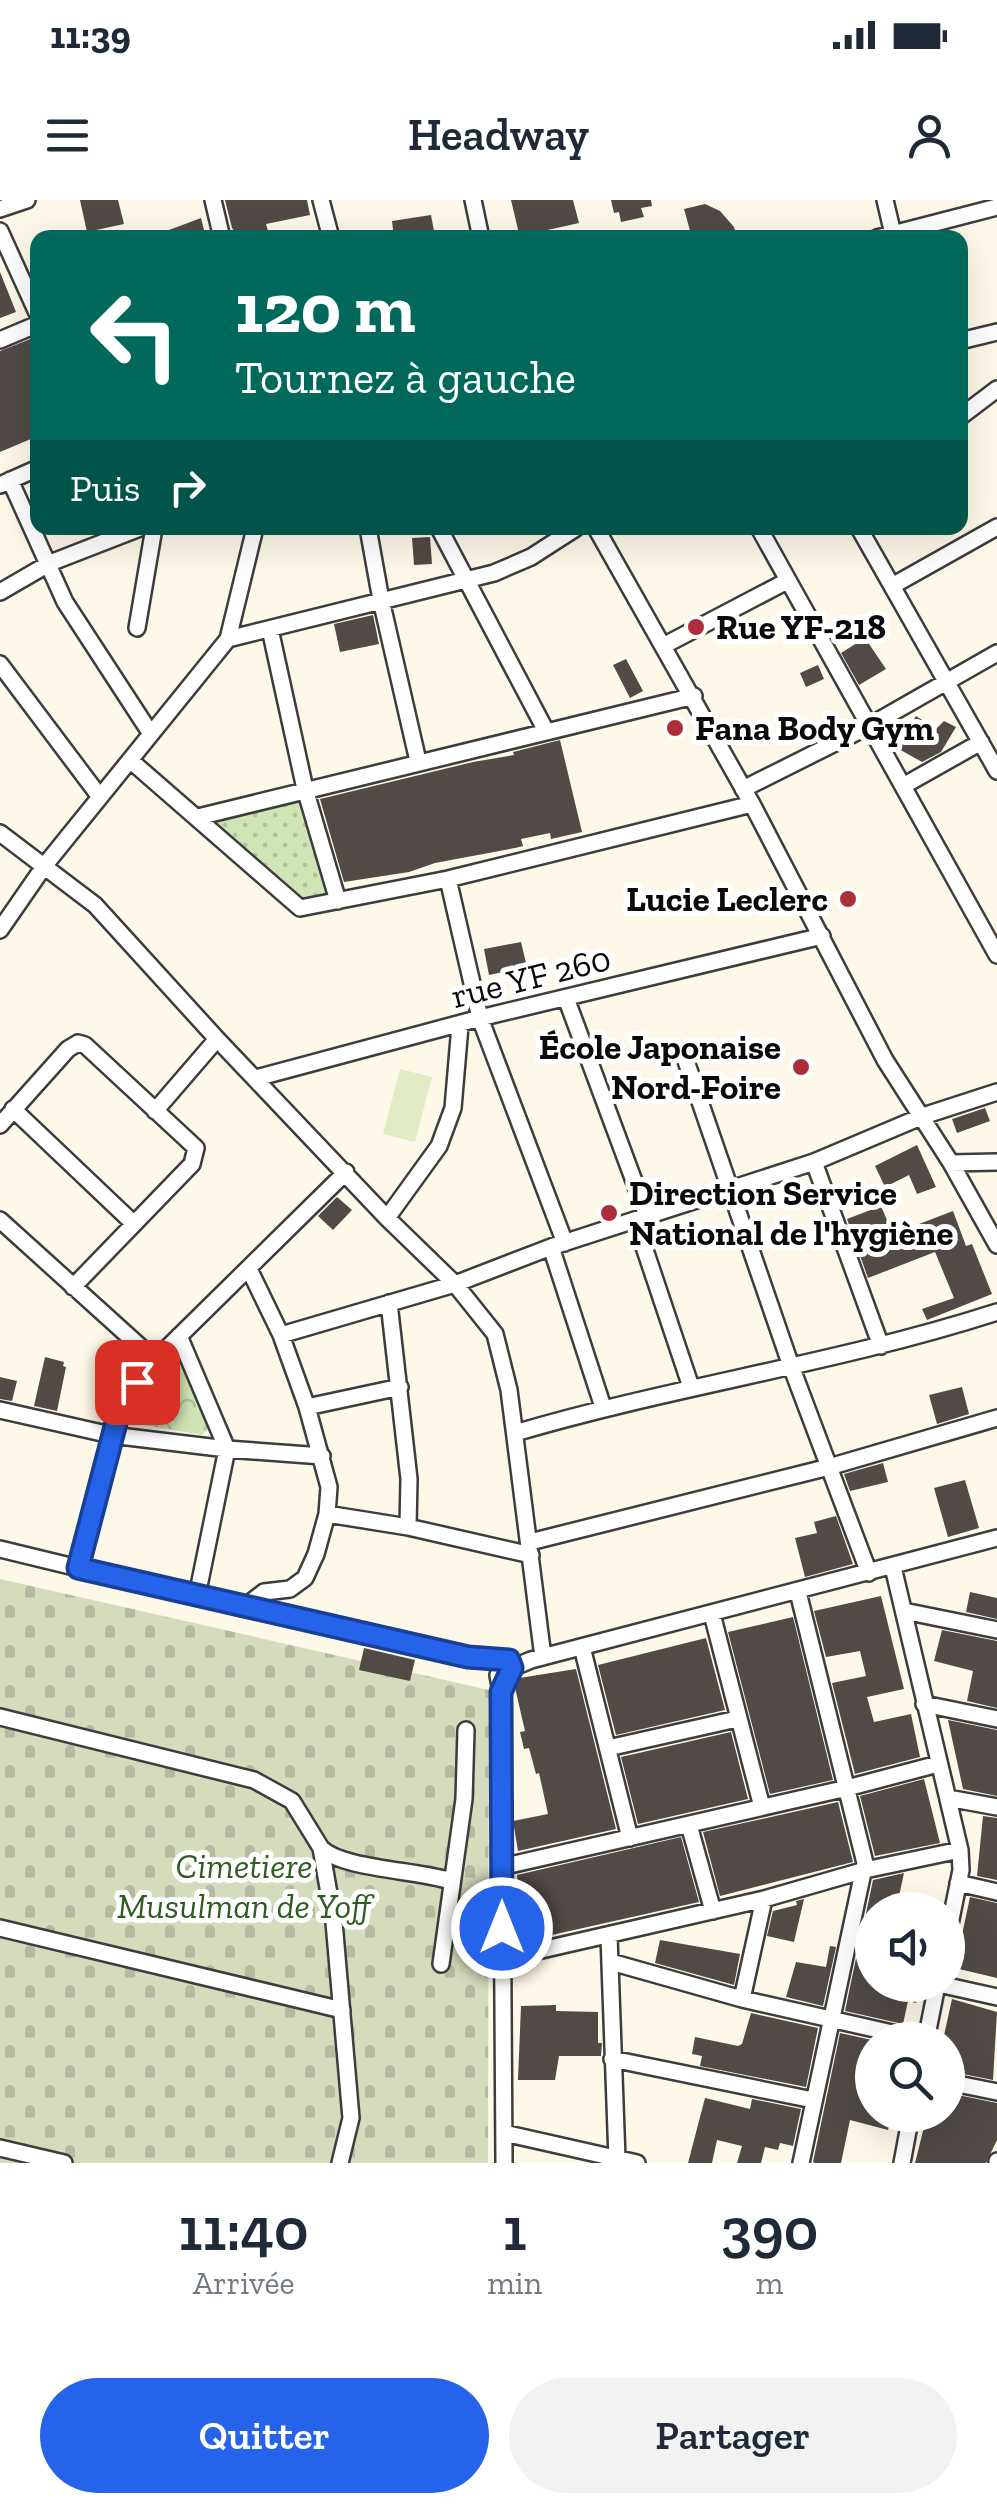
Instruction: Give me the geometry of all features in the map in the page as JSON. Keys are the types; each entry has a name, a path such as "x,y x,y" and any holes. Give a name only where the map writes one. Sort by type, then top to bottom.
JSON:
{"street":[{"path":"0,209 26,200"},
{"path":"213,200 220,230"},
{"path":"321,200 329,230"},
{"path":"473,200 479,230"},
{"path":"885,200 885,230"},
{"path":"909,230 997,208"},
{"path":"0,231 30,297"},
{"path":"0,340 30,327"},
{"path":"968,338 997,332"},
{"path":"968,411 997,389"},
{"path":"30,471 5,482 30,527"},
{"path":"892,586 997,527"},
{"path":"34,535 84,635 151,734"},
{"path":"0,592 104,535"},
{"path":"137,628 153,535"},
{"path":"0,930 45,866 228,639 253,535"},
{"path":"369,535 418,761"},
{"path":"443,535 546,732"},
{"path":"228,639 467,582 530,557 565,535"},
{"path":"600,535 694,696 885,1060 951,1163 997,1245"},
{"path":"767,535 787,581 997,955"},
{"path":"863,535 997,771"},
{"path":"663,646 787,581"},
{"path":"270,629 305,790 338,900"},
{"path":"743,789 948,684 997,653"},
{"path":"0,664 100,797"},
{"path":"198,817 694,696"},
{"path":"903,786 981,742"},
{"path":"130,760 294,906 306,908 448,879 752,804"},
{"path":"0,833 95,905 486,1321 500,1348 515,1433 530,1548 537,1659"},
{"path":"448,879 480,1018 558,1245 603,1407"},
{"name":"rue YF 260","path":"256,1078 480,1018 822,936"},
{"path":"566,998 641,1218 691,1388"},
{"path":"387,1218 439,1146 453,1108 460,1026"},
{"path":"155,1111 218,1039"},
{"path":"0,1125 78,1042 196,1148 192,1164 73,1287"},
{"path":"686,1061 791,1366 869,1573"},
{"path":"281,1335 455,1284 558,1245 814,1162 922,1116 997,1092"},
{"path":"13,1109 134,1223"},
{"path":"814,1162 881,1346"},
{"path":"951,1163 997,1162"},
{"path":"78,1568 121,1404 155,1360 346,1172"},
{"path":"0,1220 155,1360"},
{"path":"243,1608 264,1592 290,1589 305,1578 316,1554 329,1486 307,1406 281,1335 250,1269"},
{"path":"388,1303 409,1479 408,1527"},
{"path":"515,1433 603,1407 881,1346 997,1312"},
{"path":"179,1336 227,1449 197,1596"},
{"path":"307,1406 400,1387"},
{"path":"0,1410 111,1435 322,1456"},
{"path":"326,1514 530,1548 997,1418"},
{"path":"0,1550 468,1657 502,1671 997,1538"},
{"path":"893,1567 960,1850 956,1892"},
{"path":"798,1592 864,1853 864,1870 801,2163"},
{"path":"904,1612 997,1630"},
{"path":"712,1614 762,1807"},
{"path":"582,1647 630,1838"},
{"path":"502,1671 504,2163"},
{"path":"924,1704 997,1719"},
{"path":"0,1717 254,1780 292,1801 321,1848 337,1860 421,1872 451,1882"},
{"path":"608,1748 737,1719"},
{"path":"441,1964 464,1799 466,1730"},
{"path":"501,1867 938,1764"},
{"path":"948,1798 997,1807"},
{"path":"689,1825 713,1912"},
{"path":"321,1848 334,1922 350,2118 340,2163"},
{"path":"502,1959 713,1912 864,1870 960,1850"},
{"path":"958,1883 997,1892"},
{"path":"742,1999 764,1899"},
{"path":"0,1928 342,2010"},
{"path":"608,1936 617,2158"},
{"path":"611,1962 742,1999 855,2024"},
{"path":"965,1990 997,1996"},
{"path":"612,2060 814,2100"},
{"path":"965,2085 997,2092"},
{"path":"902,2163 908,2132"},
{"path":"504,2133 638,2163"},
{"path":"0,2148 64,2163"}],"green space":[{"path":"301,798 330,897 301,902 211,820"},
{"path":"400,1069 432,1077 415,1142 383,1134"},
{"path":"171,1365 184,1367 210,1427 202,1435 138,1424 131,1411"},
{"name":"Cimetiere Musulman de Yoff","path":"0,1579 489,1690 488,2163 0,2163"}],"building":[{"path":"80,200 118,200 124,224 87,230"},
{"path":"225,200 307,200 310,215 266,224 268,230 232,228"},
{"path":"511,200 573,200 579,223 548,230 518,230"},
{"path":"611,200 651,200 652,206 641,208 644,217 621,222"},
{"path":"705,204 720,211 735,230 690,230 684,209"},
{"path":"431,215 434,230 393,230 392,221"},
{"path":"201,218 204,230 169,230"},
{"path":"0,272 16,312 0,318"},
{"path":"30,339 30,439 0,452 0,351"},
{"path":"430,537 432,564 414,565 412,538"},
{"path":"373,615 379,644 340,652 334,624"},
{"path":"865,638 886,669 859,685 841,653"},
{"path":"626,659 643,691 630,698 613,665"},
{"path":"818,665 824,679 806,687 800,673"},
{"path":"916,716 936,729 944,721 956,727 941,752 922,762 897,748"},
{"path":"560,740 582,832 551,839 550,833 521,839 523,846 515,848 344,882 320,799 514,755 513,752"},
{"path":"521,942 527,967 489,975 484,949"},
{"path":"985,1108 990,1121 957,1133 952,1119"},
{"path":"917,1145 936,1187 917,1194 909,1175 885,1187 875,1166"},
{"path":"337,1197 352,1210 333,1230 318,1216"},
{"path":"881,1206 893,1234 953,1211 966,1246 972,1244 992,1294 927,1320 922,1309 954,1298 935,1252 868,1278 847,1219"},
{"path":"45,1357 64,1362 66,1367 57,1411 34,1406"},
{"path":"0,1377 17,1381 12,1401 0,1399"},
{"path":"962,1387 969,1414 937,1424 929,1395"},
{"path":"883,1463 888,1482 850,1491 844,1474"},
{"path":"965,1480 979,1528 948,1537 934,1488"},
{"path":"836,1516 853,1564 805,1577 795,1538 817,1533 814,1522"},
{"path":"970,1592 997,1598 997,1619 966,1612"},
{"path":"881,1596 904,1689 867,1697 874,1722 911,1714 920,1757 855,1774 832,1683 866,1676 860,1651 826,1657 814,1611"},
{"path":"793,1617 833,1780 770,1794 728,1632"},
{"path":"942,1630 997,1641 997,1708 967,1701 973,1671 934,1661"},
{"path":"706,1638 725,1710 616,1735 598,1665"},
{"path":"364,1648 415,1660 410,1681 359,1670"},
{"path":"576,1669 616,1829 518,1851 513,1821 548,1814 539,1773 536,1774 529,1748 524,1749 520,1732 525,1731 513,1679"},
{"path":"948,1720 997,1730 997,1796 963,1789"},
{"path":"731,1732 748,1799 638,1824 621,1757"},
{"path":"924,1779 940,1843 875,1856 860,1796"},
{"path":"838,1802 853,1862 720,1896 703,1832"},
{"path":"983,1816 997,1818 997,1880 977,1876"},
{"path":"681,1837 699,1902 525,1941 516,1902 520,1902 517,1875"},
{"path":"904,1873 900,1892 870,1892 873,1880"},
{"path":"970,1897 997,1903 997,1978 965,1970 965,1921"},
{"path":"804,1899 794,1942 767,1936 773,1911 797,1905 796,1901"},
{"path":"660,1940 740,1954 734,1985 655,1963"},
{"path":"830,1946 836,1947 823,2006 786,1997 796,1962 826,1967"},
{"path":"855,1963 855,2002 908,2002 903,2022 845,2011"},
{"path":"951,2002 997,2012 993,2080 965,2074 965,2022 947,2022"},
{"path":"556,2005 556,2011 598,2012 601,2056 559,2056 555,2080 518,2080 521,2006"},
{"path":"751,2013 818,2028 806,2087 700,2066 702,2056 692,2054 695,2037 738,2046"},
{"path":"840,2033 855,2036 855,2121 850,2120 841,2163 813,2162"},
{"path":"965,2096 997,2103 997,2140 986,2163 915,2163 923,2132 965,2132"},
{"path":"705,2098 750,2109 752,2099 801,2109 793,2146 780,2143 778,2150 765,2147 761,2163 737,2163 742,2146 717,2140 712,2163 688,2163"}],"place":[{"name":"Rue YF-218","path":"696,627"},
{"name":"Fana Body Gym","path":"675,728"},
{"name":"Lucie Leclerc","path":"848,899"},
{"name":"École Japonaise Nord-Foire","path":"801,1067"},
{"name":"Direction Service National de l'hygiène","path":"609,1213"}],"route":[{"path":"137,1382 121,1404 111,1435 78,1568 468,1657 494,1661 504,1657 512,1664 501,1692 502,1928"}]}
